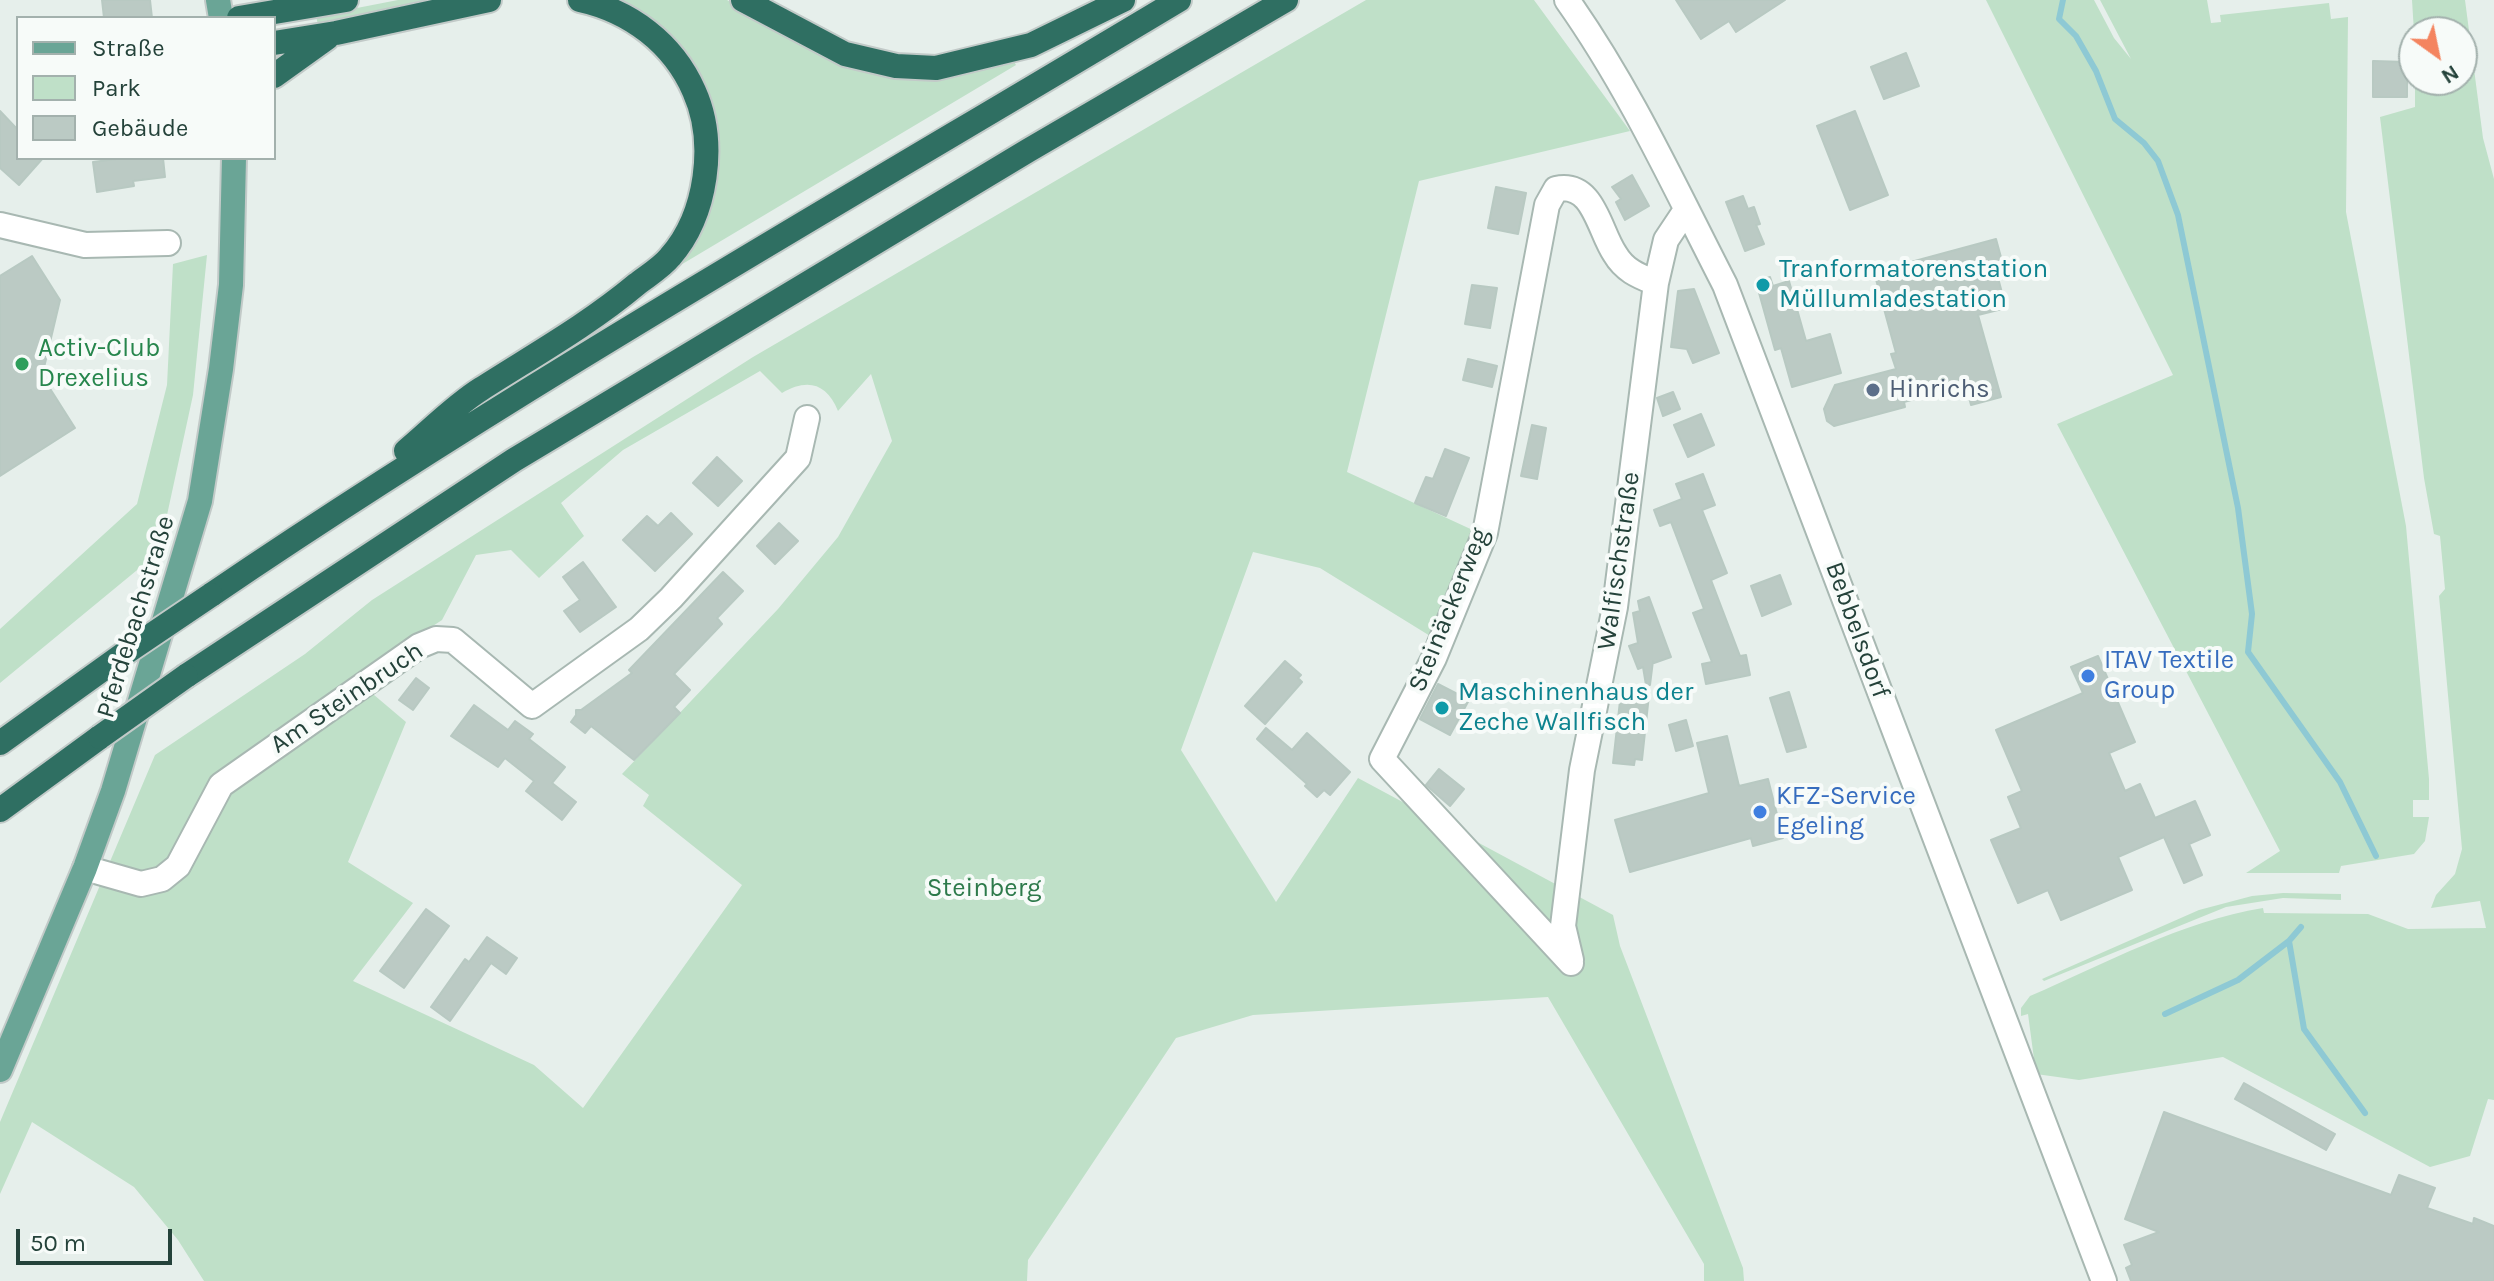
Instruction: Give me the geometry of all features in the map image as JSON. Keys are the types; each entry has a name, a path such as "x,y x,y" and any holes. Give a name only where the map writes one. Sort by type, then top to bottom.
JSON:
{"highway":[{"path":"251,16 346,0"},
{"path":"276,43 489,0"},
{"path":"337,510 476,392 601,314 670,257 692,221 702,193 706,160 703,122 695,93 682,68 664,45 629,17 602,5 580,0"},
{"path":"743,0 845,54 896,66 936,68 1031,45 1123,0"},
{"path":"0,743 128,651 337,510 625,328 1179,0"},
{"path":"0,810 186,676 514,460 1029,150 1286,0"},
{"path":"276,74 336,33"}],"main road":[{"name":"Pferdebachstraße","path":"0,1070 85,868 113,791 200,501 231,285 234,160"}],"street":[{"name":"Bebbelsdorf","path":"1567,0 1620,82 1725,285 2104,1281"},
{"name":"Steinäckerweg","path":"1571,963 1382,759 1434,658 1485,533 1547,205 1556,189 1566,187 1579,191 1595,212 1614,254 1630,273 1656,283"},
{"name":"Walfischstraße","path":"1571,963 1563,926 1582,770 1615,607 1656,283 1666,240 1686,210"},
{"path":"0,225 85,245 168,243"},
{"name":"Am Steinbruch","path":"85,868 141,884 162,879 178,866 221,785 419,646 436,639 453,640 532,706 639,629 671,598 798,458 807,418"}],"green space":[{"path":"398,0 445,0 318,25 316,16"},
{"path":"606,0 727,0 843,60 1013,60 1016,65 679,266 674,262 697,222 703,94"},
{"name":"Steinberg","path":"1366,0 1534,0 1630,131 1419,181 1347,472 1477,532 1435,639 1320,568 1253,552 1181,750 1276,902 1358,778 1613,915 1620,946 1743,1268 1744,1281 1704,1281 1704,1264 1548,997 1253,1015 1176,1038 1028,1260 1027,1281 204,1281 178,1240 134,1187 32,1122 0,1194 0,1122 155,755 305,654 372,600 753,357","holes":["760,371 782,393 800,386 815,386 828,394 838,411 871,374 892,441 838,537 778,609 622,774 649,795 643,806 742,885 583,1108 534,1065 353,981 413,903 348,862 406,722 354,678 442,620 476,555 511,550 539,578 584,536 561,503 623,450"]},
{"path":"1986,0 2094,0 2114,38 2131,59 2100,0 2207,0 2211,23 2221,22 2220,15 2329,3 2331,19 2348,17 2346,212 2406,526 2429,779 2429,800 2413,800 2413,817 2429,817 2425,841 2414,854 2341,866 2339,873 2246,873 2280,851 2057,424 2173,375"},
{"path":"2412,0 2465,0 2467,16 2413,16"},
{"path":"2415,96 2478,96 2483,138 2494,179 2494,1100 2488,1099 2470,1156 2430,1167 2223,1057 2079,1080 2036,1074 2028,1014 2021,1016 2021,1008 2030,996 2115,958 2173,933 2263,908 2264,913 2368,914 2408,929 2486,928 2480,901 2431,908 2436,895 2455,874 2462,849 2439,596 2445,589 2440,536 2434,534 2424,478 2380,117 2415,107"},
{"path":"207,255 193,395 159,552 0,683 0,629 137,504 167,385 173,264"},
{"path":"2341,894 2341,900 2283,898 2226,907 2044,981 2042,979 2199,910 2252,896"}],"building":[{"path":"102,0 150,0 152,16 104,16"},
{"path":"1676,0 1785,0 1736,32 1729,21 1701,39"},
{"path":"1906,53 1919,86 1884,99 1871,67"},
{"path":"2373,61 2398,62 2398,96 2407,97 2373,97"},
{"path":"0,111 16,128 16,160 41,160 19,185 0,168"},
{"path":"1855,111 1888,195 1850,210 1817,126"},
{"path":"163,160 165,177 133,181 134,186 97,192 93,162"},
{"path":"1632,175 1649,206 1625,220 1616,202 1621,199 1612,187"},
{"path":"1496,187 1526,193 1518,234 1488,228"},
{"path":"1743,196 1748,209 1754,207 1760,224 1756,225 1764,244 1745,251 1726,202"},
{"path":"1996,239 2005,272 1997,274 2006,308 1978,315 2001,397 1971,405 1966,385 1904,402 1905,407 1834,426 1827,421 1824,409 1835,385 1896,369 1891,354 1896,353 1874,272"},
{"name":"Activ-Club Drexelius","path":"32,256 60,300 42,376 75,428 0,476 0,276"},
{"path":"1770,277 1773,286 1789,281 1806,341 1830,334 1841,373 1792,387 1781,348 1775,350 1756,282"},
{"path":"1472,285 1497,288 1490,328 1465,324"},
{"path":"1694,289 1719,353 1693,363 1687,349 1671,347 1678,291"},
{"path":"1468,359 1497,366 1492,387 1463,380"},
{"path":"1673,392 1680,409 1663,416 1657,398"},
{"path":"1701,414 1714,445 1688,457 1674,425"},
{"path":"1532,425 1546,428 1537,479 1521,476"},
{"path":"1445,449 1469,458 1446,516 1415,503 1426,477 1433,479"},
{"path":"717,457 742,481 718,506 693,483"},
{"path":"1703,474 1715,505 1702,510 1727,573 1711,580 1740,656 1746,655 1750,675 1706,684 1702,664 1712,662 1693,613 1704,609 1671,522 1660,526 1654,510 1682,499 1676,484"},
{"path":"671,513 692,534 655,571 623,540 647,516 658,526"},
{"path":"779,523 798,541 775,564 757,546"},
{"path":"583,562 616,607 580,632 564,611 580,600 563,577"},
{"path":"723,572 743,591 717,618 722,624 674,674 690,690 674,707 680,713 634,760 591,726 585,733 571,722 576,710 581,710 632,673 629,670"},
{"path":"1780,575 1791,604 1762,616 1751,586"},
{"path":"1649,597 1671,657 1653,661 1650,685 1646,685 1643,667 1638,669 1629,646 1638,643 1633,613 1640,611 1638,601"},
{"path":"2098,656 2135,742 2109,753 2125,791 2140,784 2155,818 2195,801 2210,835 2189,844 2202,875 2184,883 2164,837 2118,857 2132,890 2061,920 2048,890 2018,903 1991,840 2021,828 2008,797 2022,791 1996,730 2083,693 2071,667"},
{"path":"1285,661 1301,675 1298,678 1302,682 1265,724 1245,706"},
{"path":"416,678 429,688 413,710 399,700"},
{"name":"Maschinenhaus der Zeche Wallfisch","path":"1438,684 1469,700 1450,735 1420,719"},
{"path":"1621,692 1649,695 1642,760 1635,759 1634,765 1613,763"},
{"path":"1789,692 1806,747 1787,752 1770,698"},
{"path":"474,705 508,730 515,721 533,734 529,739 565,767 552,783 576,802 562,820 526,791 534,781 505,758 498,767 451,736"},
{"path":"1686,720 1693,746 1676,751 1669,725"},
{"path":"1266,728 1292,750 1307,733 1350,772 1330,795 1324,790 1317,797 1257,739"},
{"path":"1727,736 1739,786 1768,779 1783,838 1753,846 1751,838 1630,872 1615,820 1709,793 1697,743"},
{"path":"1439,769 1464,789 1450,806 1426,785"},
{"path":"426,909 449,926 404,988 380,971"},
{"path":"487,937 517,958 506,974 491,963 450,1021 431,1007 465,959 469,962"},
{"path":"2244,1083 2335,1134 2326,1150 2235,1099"},
{"path":"2164,1112 2391,1195 2399,1175 2435,1188 2427,1208 2473,1224 2474,1218 2494,1226 2494,1281 2131,1281 2126,1268 2132,1265 2124,1245 2159,1232 2125,1219"}],"waterway":[{"path":"2063,0 2059,19 2076,36 2096,71 2115,119 2144,143 2158,161 2178,215 2238,508 2252,614 2248,652 2340,782 2376,856"},
{"path":"2301,927 2289,941 2304,1029 2365,1113"},
{"path":"2165,1014 2238,980 2289,941"}],"place":[{"name":"Tranformatorenstation Müllumladestation","path":"1763,285"},
{"name":"Activ-Club Drexelius","path":"22,364"},
{"name":"Hinrichs","path":"1873,390"},
{"name":"ITAV Textile Group","path":"2088,676"},
{"name":"Maschinenhaus der Zeche Wallfisch","path":"1442,708"},
{"name":"KFZ-Service Egeling","path":"1760,812"}]}
